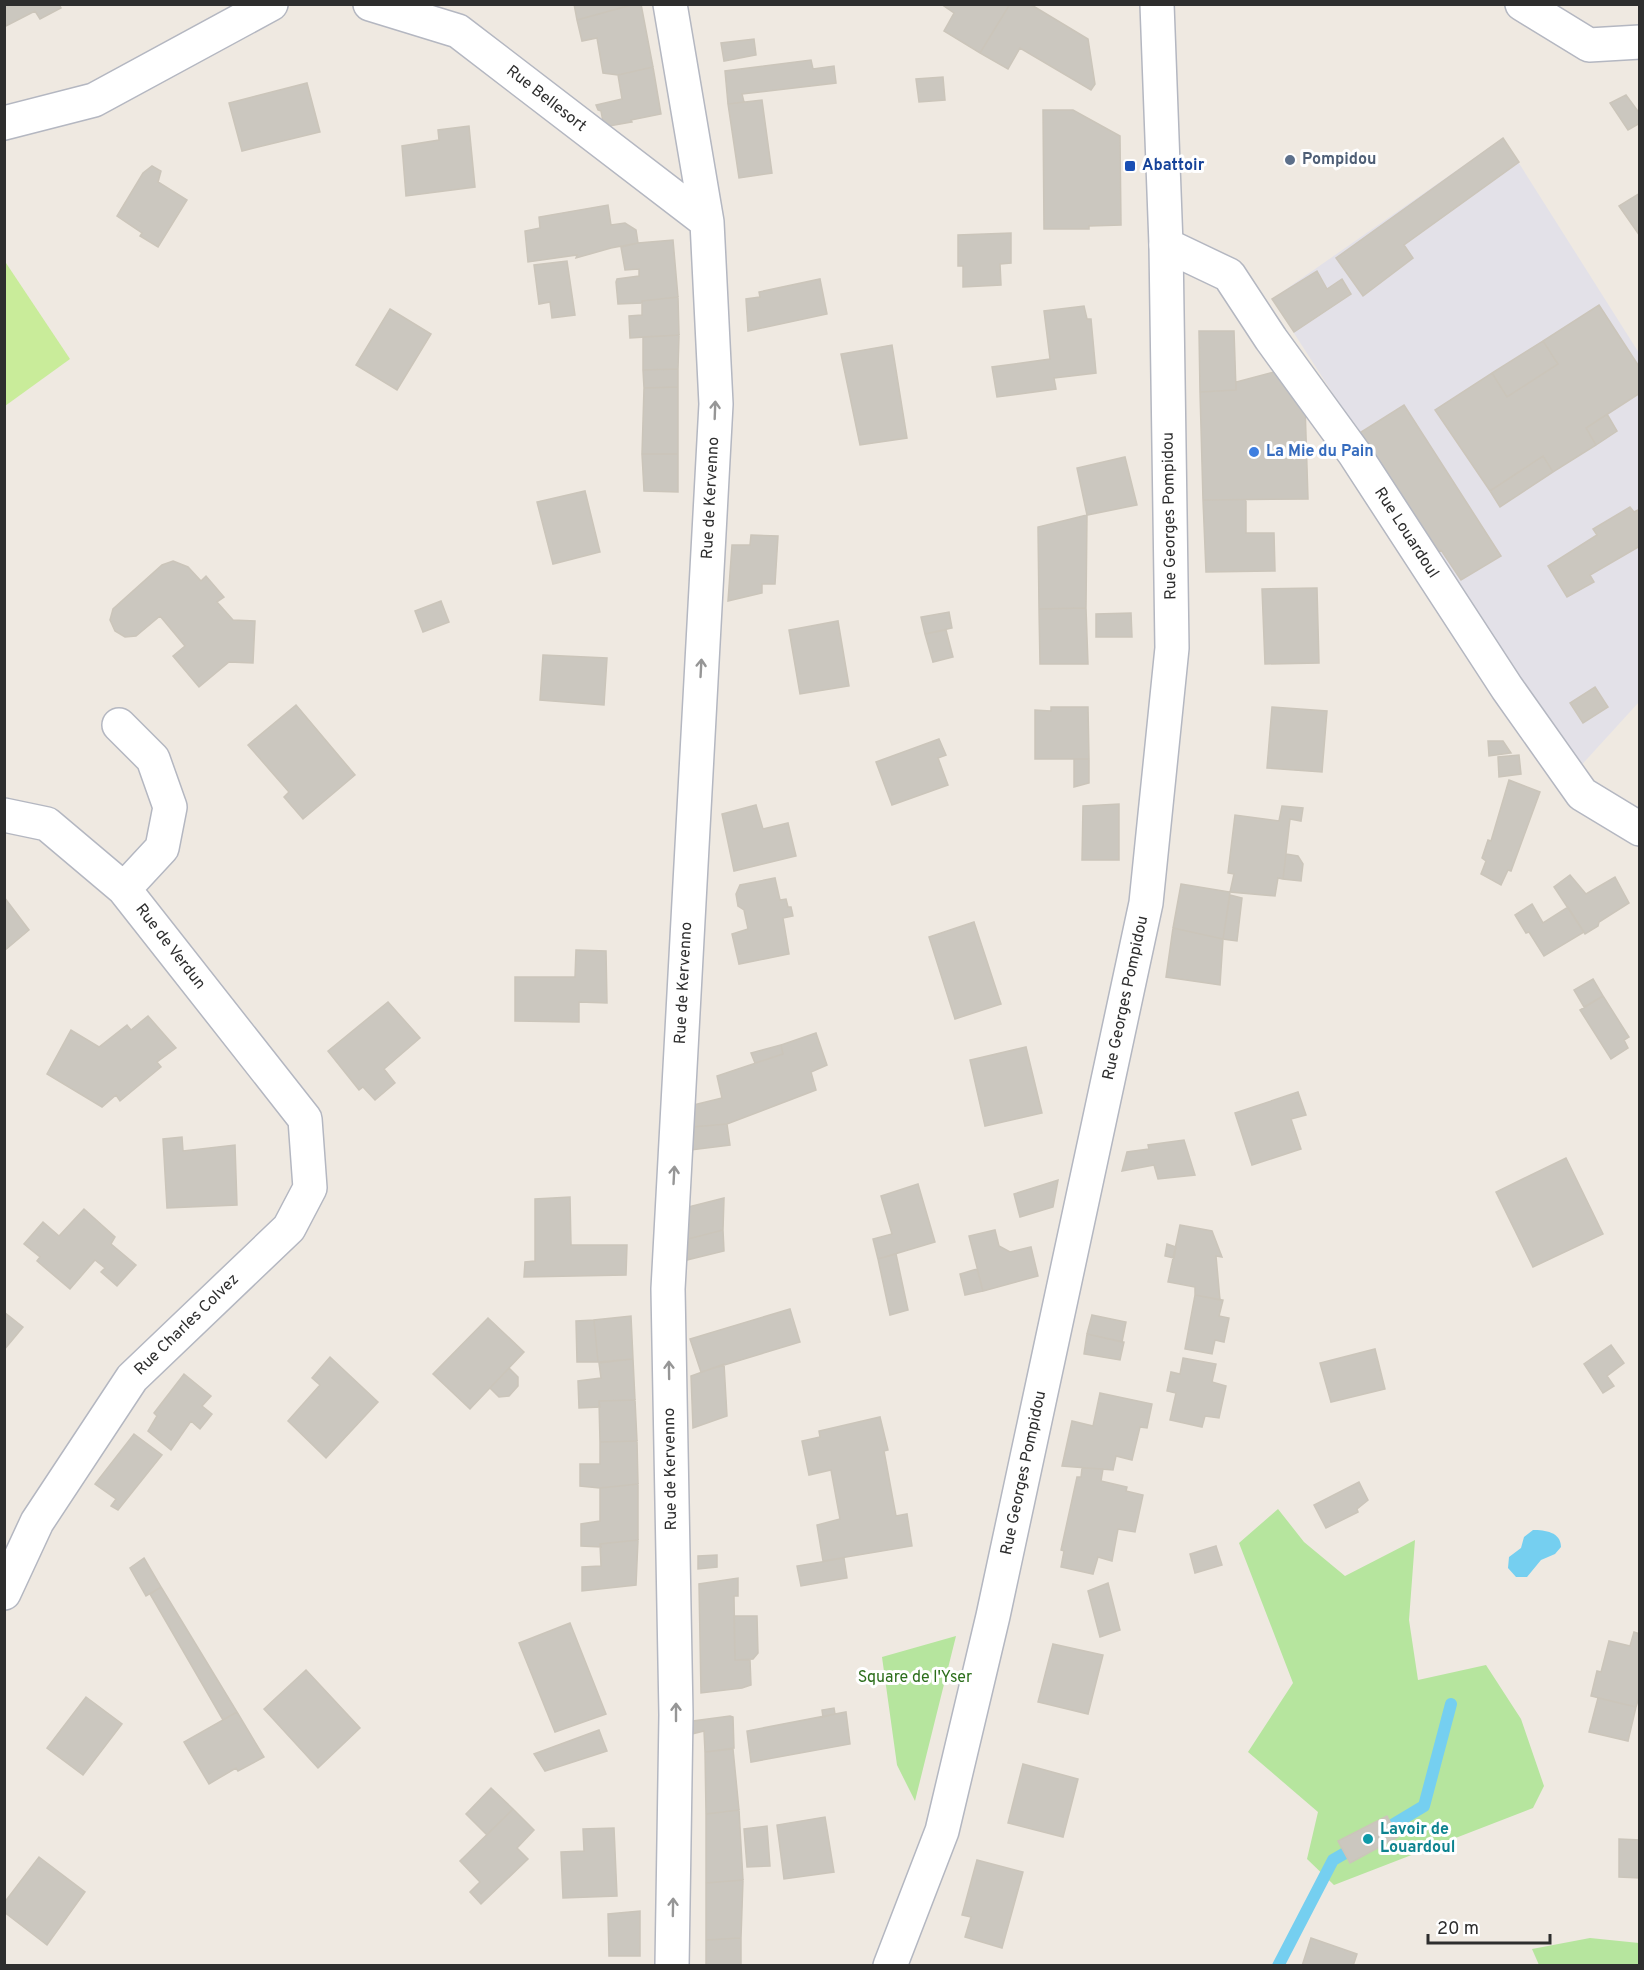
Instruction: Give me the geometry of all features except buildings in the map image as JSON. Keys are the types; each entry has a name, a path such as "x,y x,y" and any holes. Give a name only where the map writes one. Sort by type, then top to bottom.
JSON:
{"street":[{"path":"4,123 94,100 271,4"},
{"name":"Rue Bellesort","path":"370,4 458,31 707,222"},
{"name":"Rue de Kervenno","path":"670,4 707,222 716,404 668,1289 676,1715 672,1965"},
{"name":"Rue Georges Pompidou","path":"890,1965 942,1831 993,1616 1146,903 1172,648 1166,245 1157,4"},
{"path":"1522,4 1589,45 1640,42"},
{"name":"Rue Louardoul","path":"1166,245 1229,275 1271,339 1354,453 1507,688 1582,794 1640,829"},
{"path":"119,725 153,759 170,807 162,848 124,889"},
{"name":"Rue de Verdun","path":"4,815 47,824 124,889 305,1119"},
{"name":"Rue Charles Colvez","path":"4,1593 36,1522 132,1378 289,1228 310,1188 305,1119"}],"shaded area":[{"path":"1503,138 1639,353 1639,702 1576,771 1272,299"}],"green space":[{"path":"4,260 70,359 5,406 4,406"},
{"path":"1278,1509 1304,1542 1345,1576 1415,1540 1409,1620 1418,1680 1486,1665 1521,1719 1544,1786 1533,1808 1334,1885 1307,1859 1318,1812 1248,1752 1293,1683 1239,1543"},
{"name":"Square de l'Yser","path":"956,1636 915,1801 897,1765 882,1657"},
{"path":"1590,1938 1639,1943 1639,1965 1539,1965 1532,1949"}],"water":[{"path":"1533,1530 1547,1531 1555,1535 1561,1547 1555,1554 1541,1560 1527,1577 1516,1577 1508,1568 1509,1557 1521,1548 1524,1537"}],"waterway":[{"path":"1379,1833 1424,1806 1451,1704"},
{"path":"1278,1966 1333,1860 1359,1845"}],"place":[{"name":"Pompidou","path":"1290,160"},
{"name":"Abattoir","path":"1130,166"},
{"name":"La Mie du Pain","path":"1254,452"},
{"name":"Lavoir de Louardoul","path":"1368,1839"}]}
